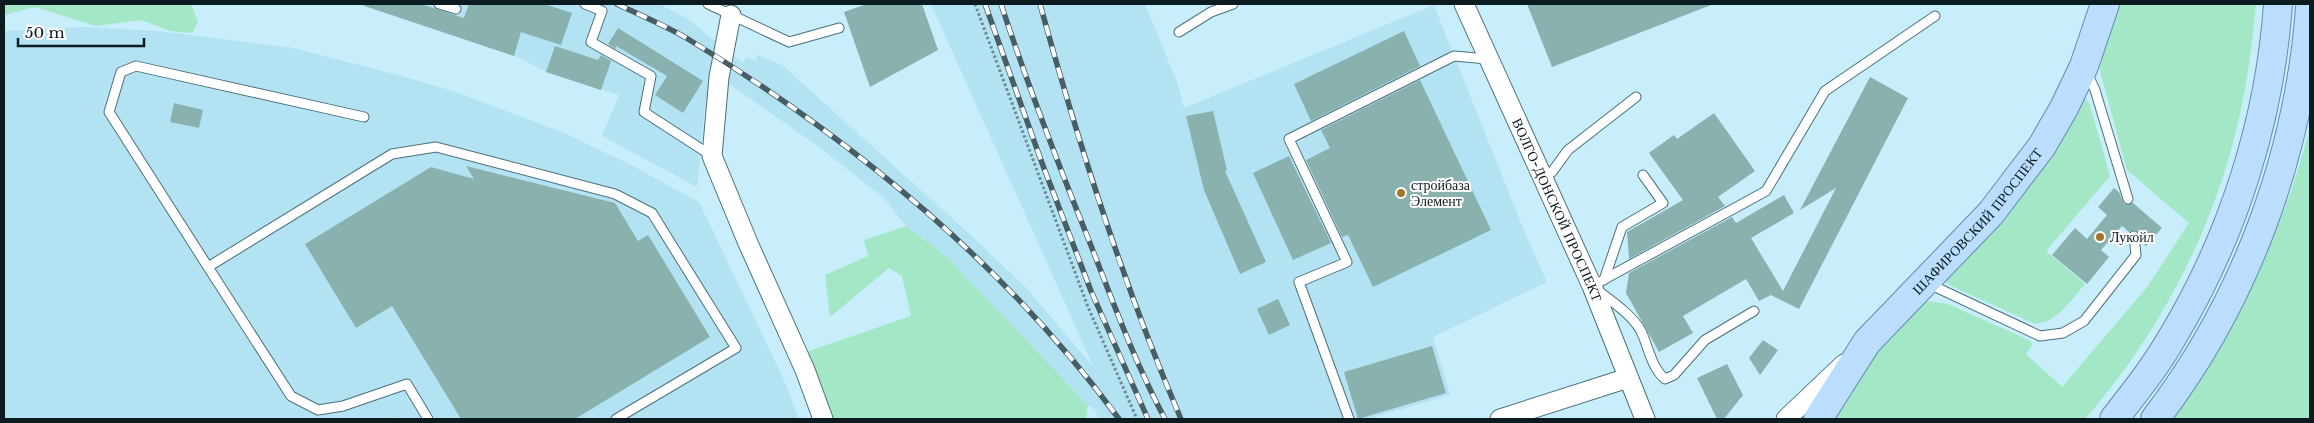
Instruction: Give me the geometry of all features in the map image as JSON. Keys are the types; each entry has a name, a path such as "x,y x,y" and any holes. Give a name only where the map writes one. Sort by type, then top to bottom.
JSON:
{"main road":[{"name":"ШАФИРОВСКИЙ ПРОСПЕКТ","path":"1818,419 1867,342 1990,213 2020,178 2042,146 2064,108 2084,66 2105,4"},
{"path":"2114,419 2145,379 2173,337 2200,289 2242,187 2256,139 2270,76 2278,4"},
{"path":"2155,419 2204,345 2230,300 2268,212 2298,97 2308,41 2310,8"}],"street":[{"name":"ВОЛГО-ДОНСКОЙ ПРОСПЕКТ","path":"1464,4 1543,178 1598,283 1628,378 1645,419"},
{"path":"733,10 719,77 712,156 748,244 804,370 823,419"},
{"path":"1786,419 1867,342"},
{"path":"1500,419 1628,378"}],"lane":[{"path":"439,4 456,9"},
{"path":"585,4 602,11 591,42 651,76 644,112 712,156"},
{"path":"708,4 733,10 789,42 839,28"},
{"path":"1179,32 1211,12 1233,4"},
{"path":"1598,283 1766,191 1825,91 1935,16"},
{"path":"1349,419 1299,282 1347,262 1288,139 1454,56 1488,59"},
{"path":"364,117 136,66 121,72 109,112 291,396 318,410 343,406 407,384 428,419"},
{"path":"2084,66 2095,90 2128,199"},
{"path":"1543,178 1552,172 1568,150 1636,97"},
{"path":"208,267 392,154 436,147 615,194 652,213 736,348 616,419"},
{"path":"1598,283 1622,227 1663,203 1643,175"},
{"path":"1924,282 2040,336 2063,333 2084,321 2136,255 2134,236"},
{"path":"1598,283 1640,330 1657,372 1665,380 1674,375 1705,340 1754,311"}],"path":[{"path":"975,4 1088,307 1137,419"}],"shaded area":[{"path":"357,4 659,4 685,17 743,63 747,57 756,61 757,55 782,65 975,239 1027,289 1094,368 931,4 1145,4 1177,82 1184,108 1434,5 1527,238 1547,282 1433,337 1450,395 1368,419 1099,419 1095,410 1088,405 945,255 906,226 883,197 819,147 711,71 705,107 697,187 602,136 619,95 546,72 513,55"},
{"path":"83,27 159,31 293,48 394,74 453,91 564,133 631,165 699,202 784,380 799,419 397,419 396,417 386,419 4,419 4,31"}],"green space":[{"path":"4,4 191,4 198,22 192,33 170,31 141,20 96,26 35,7 4,15"},
{"path":"2117,4 2256,4 2242,103 2224,174 2195,249 2176,286 2134,356 2085,419 1828,419 1857,373 1915,306 1929,301 1948,304 2031,341 2032,345 2026,354 2062,387 2148,286 2189,223 2127,170 2098,63"},
{"path":"2084,97 2090,105 2110,176 2046,251 2085,284 2057,315 2035,324 1947,284 1943,277"},
{"path":"2310,127 2310,419 2173,419 2217,351 2255,279 2286,205"},
{"path":"906,226 945,255 1088,405 1086,419 831,419 806,352 911,316 902,276 889,268 830,317 825,275 868,256 864,240"}],"building":[{"path":"365,4 421,4 464,18 469,4 544,4 572,13 561,45 521,32 514,56 365,6"},
{"path":"867,4 922,4 938,50 870,87 844,12"},
{"path":"1527,4 1711,4 1711,5 1552,67"},
{"path":"618,28 703,81 683,113 655,95 667,76 616,46 615,49 608,44"},
{"path":"1404,31 1420,66 1311,121 1294,84"},
{"path":"555,46 598,60 601,55 611,61 601,90 546,72"},
{"path":"1870,77 1908,98 1799,309 1771,295 1759,301 1746,279 1683,316 1693,333 1659,352 1626,293 1629,273 1732,217 1736,223 1784,195 1794,213 1751,238 1783,291 1836,188 1800,210"},
{"name":"стройбаза Элемент","path":"1420,80 1491,230 1373,287 1348,235 1342,237 1306,160 1330,148 1321,130"},
{"path":"174,103 203,110 199,128 170,122"},
{"path":"1213,111 1227,170 1225,171 1266,262 1240,274 1204,190 1186,116"},
{"path":"1714,113 1755,171 1718,197 1725,206 1629,259 1627,232 1683,200 1649,153 1674,135 1677,139"},
{"path":"1289,156 1331,243 1293,260 1253,173"},
{"path":"466,166 615,203 638,241 648,235 710,337 575,419 461,419 392,306 356,328 305,244 431,167 474,179"},
{"name":"Лукойл","path":"2114,188 2119,192 2124,204 2133,203 2162,228 2146,246 2141,242 2139,232 2134,230 2129,232 2122,226 2101,250 2109,257 2087,284 2052,255 2075,228 2087,239 2107,215 2098,207"},
{"path":"1278,299 1290,325 1269,335 1257,309"},
{"path":"1763,340 1778,350 1760,375 1749,358"},
{"path":"1432,346 1446,393 1358,419 1344,372"},
{"path":"1727,364 1743,395 1724,419 1717,419 1697,378"}],"railway":[{"path":"617,4 680,34 749,78 866,162 922,208 976,257 1027,308 1074,362 1119,419"},
{"path":"985,4 1042,163 1091,291 1148,419"},
{"path":"1001,4 1043,122 1115,307 1143,375 1165,419"},
{"path":"1040,4 1070,110 1103,214 1140,317 1181,419"}],"place":[{"name":"стройбаза Элемент","path":"1401,193"},
{"name":"Лукойл","path":"2100,237"}]}
